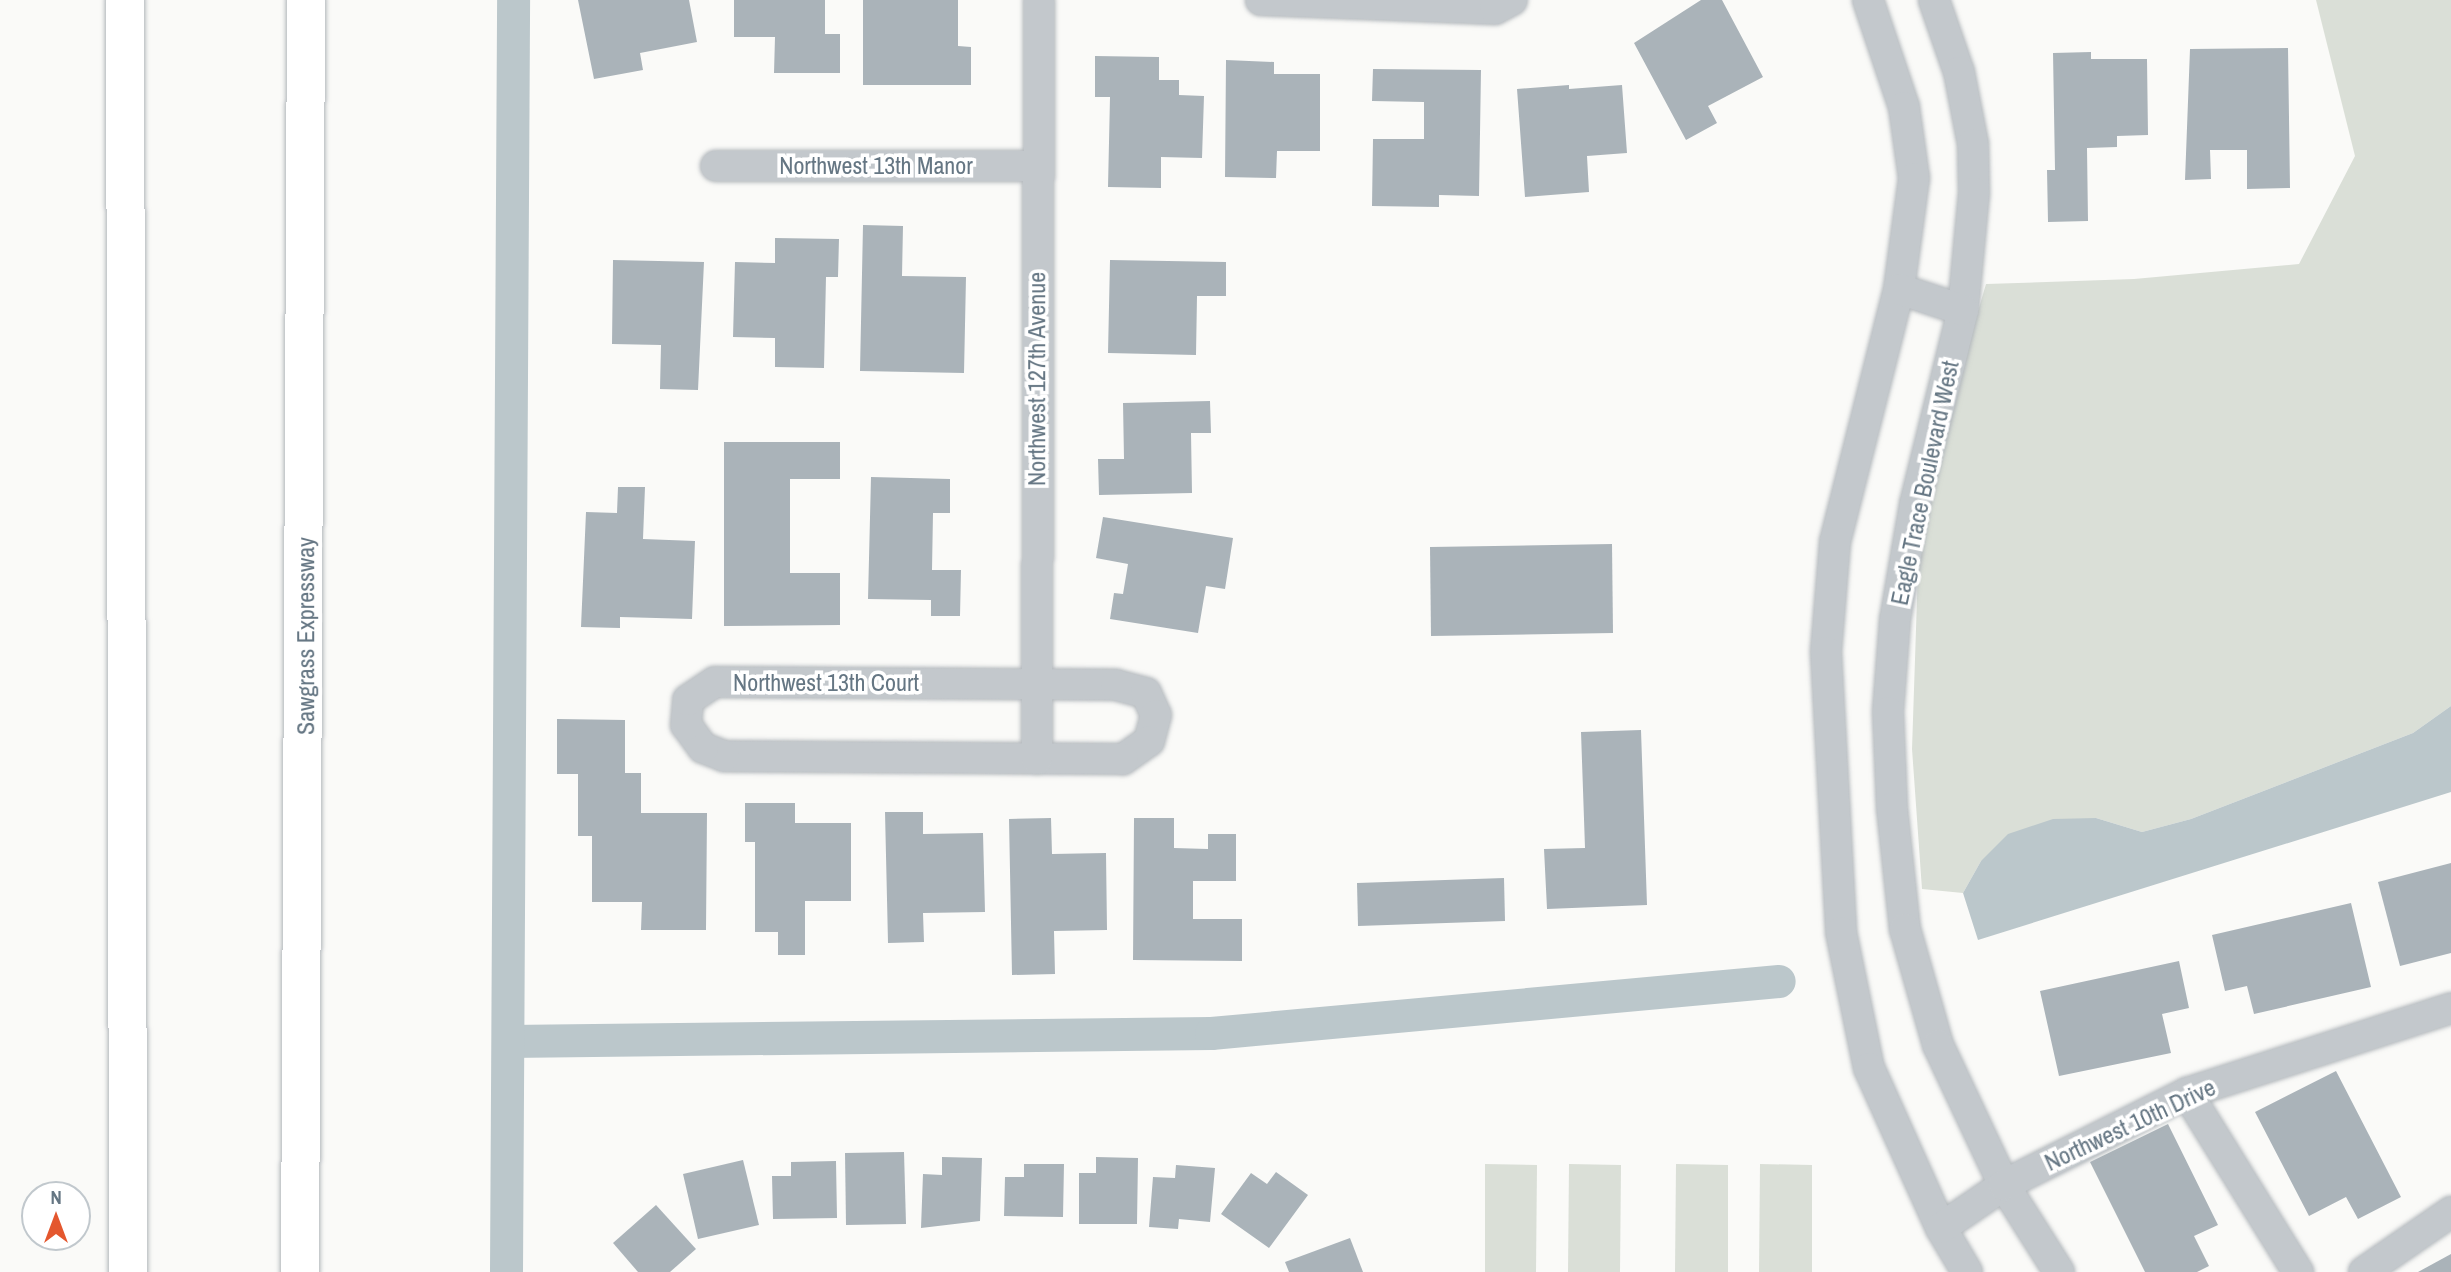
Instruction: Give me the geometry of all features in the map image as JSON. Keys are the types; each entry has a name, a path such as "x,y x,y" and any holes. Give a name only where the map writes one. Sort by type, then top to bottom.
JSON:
{"highway":[{"path":"125,0 128,1272"},
{"name":"Sawgrass Expressway","path":"300,1272 306,0"}],"street":[{"name":"Northwest 127th Avenue","path":"1037,759 1039,0"},
{"path":"1261,0 1494,9 1512,0"},
{"path":"1867,0 1903,107 1914,178 1899,289 1835,542 1827,709 1841,932 1869,1069 1941,1228 1967,1272"},
{"name":"Eagle Trace Boulevard West","path":"1934,0 1959,72 1973,144 1963,310 1915,504 1895,620 1888,712 1892,807 1905,929 1938,1045 2004,1185 2059,1272"},
{"name":"Northwest 13th Manor","path":"716,166 1037,166"},
{"path":"1899,289 1963,310"},
{"name":"Northwest 13th Court","path":"715,682 1115,685 1146,693 1156,715 1149,741 1123,759 1037,759 724,756 703,748 686,725 688,700 715,682"},
{"name":"Northwest 10th Drive","path":"1941,1228 2004,1185 2187,1093 2451,1008"},
{"path":"2187,1093 2298,1272"},
{"path":"2364,1272 2451,1212"}],"shaded area":[{"path":"2316,0 2451,0 2451,706 2413,733 2191,819 2142,832 2096,818 1981,861 1963,893 1922,889 1912,749 1920,509 1986,284 2134,279 2299,264 2355,156"},
{"path":"2451,706 2451,792 1978,940 1963,893 1981,861 2008,834 2053,819 2096,818 2142,832 2191,819 2413,733"},
{"path":"1485,1164 1537,1165 1536,1272 1485,1272"},
{"path":"1569,1164 1621,1165 1620,1272 1568,1272"},
{"path":"1676,1164 1728,1165 1728,1272 1675,1272"},
{"path":"1760,1164 1812,1165 1812,1272 1759,1272"}],"building":[{"path":"578,0 689,0 697,42 640,53 643,70 594,79"},
{"path":"734,0 825,0 825,34 840,34 840,73 774,73 775,37 734,37"},
{"path":"863,0 958,0 958,46 971,47 971,85 863,85"},
{"path":"1701,0 1722,0 1763,77 1708,106 1717,123 1686,140 1634,43"},
{"path":"2288,48 2290,188 2247,189 2247,150 2210,150 2211,179 2185,180 2190,49"},
{"path":"2091,52 2091,59 2147,59 2148,135 2117,136 2117,147 2087,148 2088,221 2048,222 2047,170 2055,170 2053,53"},
{"path":"1095,56 1159,57 1159,80 1179,80 1179,95 1204,96 1202,158 1161,157 1161,188 1108,187 1110,97 1095,97"},
{"path":"1226,60 1274,62 1274,74 1320,74 1320,151 1277,151 1276,178 1225,177"},
{"path":"1373,69 1481,70 1479,196 1439,195 1439,207 1372,206 1373,139 1424,139 1424,102 1372,101"},
{"path":"1569,85 1569,89 1622,85 1627,153 1587,156 1589,192 1525,197 1517,89"},
{"path":"863,225 903,226 902,276 966,277 964,373 860,371"},
{"path":"775,238 839,239 838,277 826,277 824,368 775,367 775,338 733,337 735,262 775,263"},
{"path":"613,260 704,262 698,390 660,389 661,345 612,344"},
{"path":"1110,260 1226,262 1226,296 1197,296 1196,355 1108,353"},
{"path":"1210,401 1211,433 1191,433 1192,493 1099,495 1098,459 1124,459 1123,403"},
{"path":"724,442 840,442 840,479 790,479 790,573 840,573 840,625 724,626"},
{"path":"871,477 950,479 950,513 933,513 932,570 961,570 960,616 931,616 931,600 868,599"},
{"path":"618,487 645,487 643,539 695,541 692,619 620,617 620,628 581,627 586,512 617,513"},
{"path":"1103,517 1233,538 1225,589 1206,586 1198,633 1110,619 1114,593 1123,594 1128,564 1096,558"},
{"path":"1612,544 1613,633 1431,636 1430,547"},
{"path":"557,719 625,720 625,773 641,773 641,813 707,813 706,930 641,930 642,902 592,902 592,836 578,836 578,774 557,774"},
{"path":"1641,730 1647,905 1547,909 1544,849 1585,848 1581,732"},
{"path":"745,803 795,803 795,823 851,823 851,901 805,901 805,955 778,955 778,932 755,932 755,842 745,842"},
{"path":"885,812 923,812 923,834 983,833 985,912 923,913 924,942 888,943"},
{"path":"1051,818 1052,854 1106,853 1107,930 1054,931 1055,974 1012,975 1009,819"},
{"path":"1134,818 1174,818 1174,848 1208,849 1208,834 1236,834 1236,881 1193,881 1193,919 1242,919 1242,961 1133,960"},
{"path":"2451,863 2451,953 2400,966 2378,882"},
{"path":"1504,878 1505,921 1358,926 1357,883"},
{"path":"2351,903 2371,987 2254,1014 2247,986 2225,991 2212,935"},
{"path":"2179,961 2189,1008 2162,1014 2171,1053 2059,1076 2040,991"},
{"path":"2336,1071 2401,1197 2358,1219 2346,1197 2309,1216 2255,1112"},
{"path":"2168,1124 2218,1225 2194,1236 2209,1266 2197,1272 2145,1272 2090,1162"},
{"path":"904,1152 906,1224 846,1225 845,1153"},
{"path":"942,1157 982,1158 980,1221 921,1228 923,1174 942,1175"},
{"path":"1096,1157 1138,1158 1137,1224 1079,1224 1079,1173 1096,1173"},
{"path":"743,1160 759,1225 698,1239 683,1174"},
{"path":"836,1161 837,1218 773,1219 772,1176 791,1176 791,1162"},
{"path":"1024,1164 1064,1164 1063,1217 1004,1216 1005,1177 1024,1177"},
{"path":"1176,1165 1215,1168 1210,1222 1179,1219 1178,1229 1149,1227 1153,1177 1175,1178"},
{"path":"1276,1172 1308,1195 1269,1248 1221,1214 1251,1173 1267,1184"},
{"path":"656,1205 696,1249 670,1272 638,1272 613,1243"},
{"path":"1350,1238 1363,1272 1289,1272 1285,1262"},
{"path":"2451,1254 2451,1272 2418,1272"}],"waterway":[{"path":"506,1272 513,0"},
{"path":"508,1041 1211,1033 1779,981"}]}
